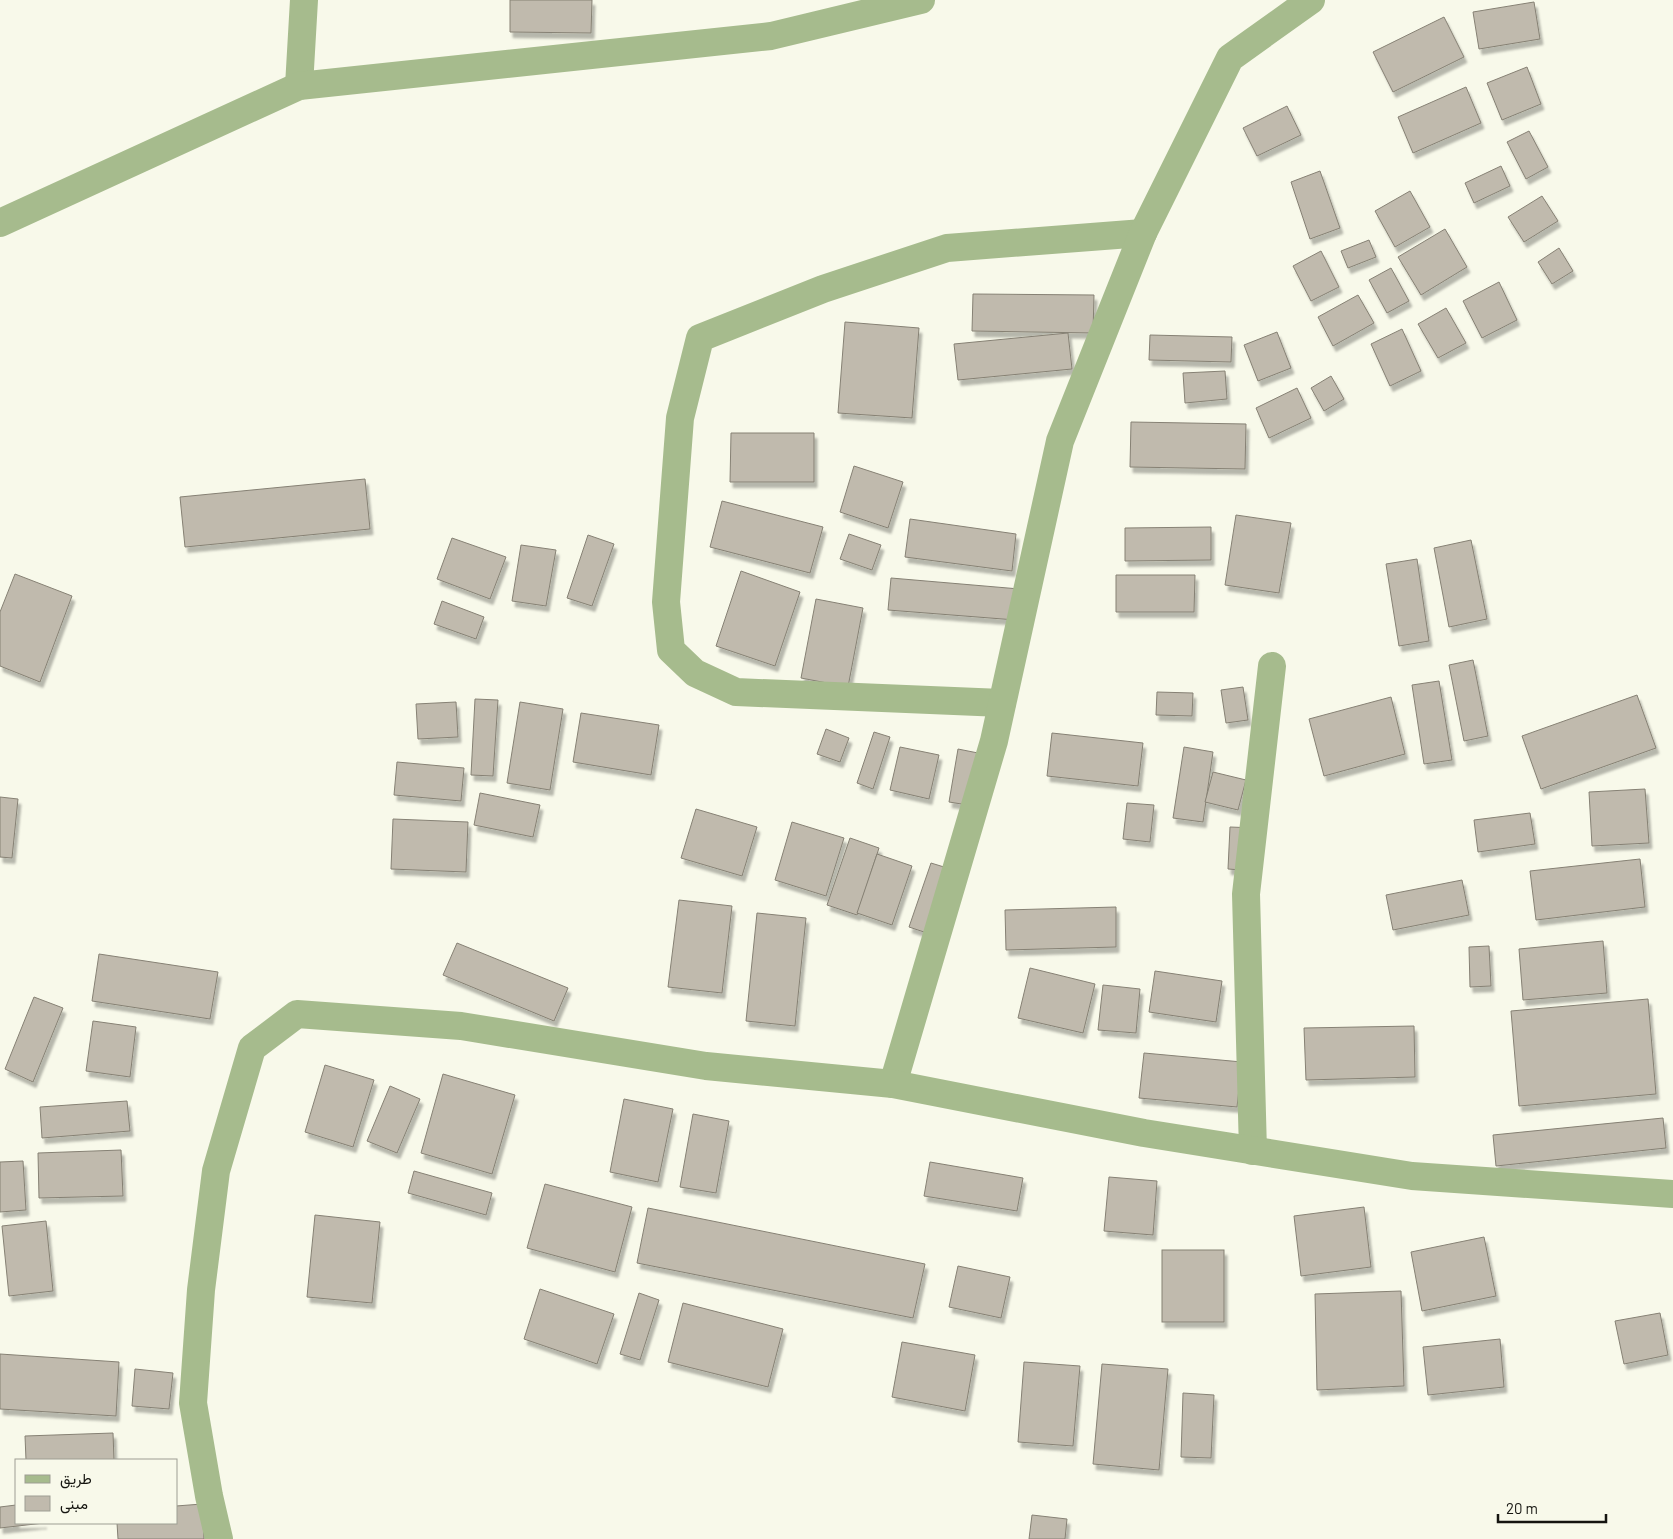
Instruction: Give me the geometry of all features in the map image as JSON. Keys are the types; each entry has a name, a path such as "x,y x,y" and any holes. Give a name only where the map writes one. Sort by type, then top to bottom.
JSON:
{"street":[{"path":"299,86 304,0"},
{"path":"0,224 299,86 771,36 921,0"},
{"path":"893,1084 994,741 1060,441 1143,233 1230,58 1304,2"},
{"path":"1002,703 736,692 695,673 671,650 666,602 680,418 700,338 823,289 947,248 1143,233"},
{"path":"1253,1151 1246,894 1272,666"},
{"path":"219,1539 209,1496 193,1403 201,1290 216,1171 252,1048 297,1014 461,1026 706,1066 893,1084 1144,1133 1412,1176 1673,1194"}],"building":[{"path":"510,0 592,0 591,33 510,32"},
{"path":"1534,2 1540,39 1479,49 1473,12"},
{"path":"1444,17 1464,57 1393,92 1373,52"},
{"path":"1527,67 1541,104 1502,120 1487,83"},
{"path":"1466,87 1481,123 1413,153 1398,117"},
{"path":"1287,106 1301,135 1257,156 1243,128"},
{"path":"1529,131 1548,167 1526,179 1507,142"},
{"path":"1501,166 1510,186 1474,203 1465,183"},
{"path":"1320,171 1340,228 1310,239 1291,182"},
{"path":"1410,191 1430,227 1395,247 1375,211"},
{"path":"1542,196 1558,221 1524,242 1508,217"},
{"path":"1445,229 1467,267 1421,295 1398,257"},
{"path":"1369,240 1376,257 1348,268 1341,251"},
{"path":"1559,248 1573,271 1552,284 1538,262"},
{"path":"1321,251 1339,287 1311,301 1293,266"},
{"path":"1391,268 1409,301 1387,313 1369,280"},
{"path":"1499,282 1517,320 1482,338 1463,301"},
{"path":"973,294 1094,295 1093,333 972,331"},
{"path":"1358,295 1374,323 1333,346 1318,317"},
{"path":"1446,308 1466,343 1438,358 1418,324"},
{"path":"845,322 919,328 912,418 838,413"},
{"path":"1402,329 1421,371 1390,386 1371,344"},
{"path":"1277,332 1291,368 1258,381 1244,345"},
{"path":"1068,333 1072,369 958,380 954,344"},
{"path":"1150,335 1232,337 1231,362 1149,360"},
{"path":"1225,371 1227,399 1185,403 1183,373"},
{"path":"1331,376 1344,399 1324,411 1311,388"},
{"path":"1297,388 1311,418 1269,438 1256,408"},
{"path":"1131,422 1246,424 1245,469 1130,467"},
{"path":"731,433 814,433 814,482 730,482"},
{"path":"854,466 903,482 888,528 840,512"},
{"path":"365,479 370,529 185,547 180,497"},
{"path":"722,501 823,527 810,573 710,547"},
{"path":"1236,515 1291,523 1279,593 1225,585"},
{"path":"910,519 1016,534 1012,571 905,557"},
{"path":"1211,527 1211,560 1125,561 1125,528"},
{"path":"849,534 881,545 872,570 840,559"},
{"path":"588,535 614,544 592,606 567,598"},
{"path":"452,538 506,557 490,599 437,579"},
{"path":"1471,540 1487,619 1449,627 1434,548"},
{"path":"521,545 556,550 546,606 512,601"},
{"path":"1417,559 1429,641 1399,646 1386,564"},
{"path":"741,571 800,592 775,666 716,646"},
{"path":"15,574 72,596 40,682 0,666 0,612"},
{"path":"1116,575 1195,575 1194,612 1116,612"},
{"path":"891,578 1031,590 1028,621 888,610"},
{"path":"816,599 863,608 848,687 801,678"},
{"path":"442,601 484,617 476,639 434,624"},
{"path":"1473,660 1488,736 1464,741 1449,665"},
{"path":"1439,681 1452,760 1424,764 1412,685"},
{"path":"1243,687 1248,720 1226,723 1221,690"},
{"path":"1157,692 1193,693 1192,716 1156,715"},
{"path":"1637,695 1656,748 1541,789 1522,736"},
{"path":"1391,697 1405,754 1324,776 1309,719"},
{"path":"475,699 498,700 493,776 471,775"},
{"path":"456,702 458,737 418,739 416,704"},
{"path":"520,702 563,709 550,790 507,783"},
{"path":"581,713 659,725 651,775 573,762"},
{"path":"826,729 849,738 840,762 817,754"},
{"path":"874,732 890,737 873,789 857,783"},
{"path":"1052,733 1143,743 1138,786 1047,776"},
{"path":"900,747 939,755 929,799 890,790"},
{"path":"1184,747 1213,752 1203,822 1173,818"},
{"path":"958,749 983,754 974,806 949,802"},
{"path":"397,762 464,768 461,801 394,795"},
{"path":"1213,772 1246,780 1238,810 1205,802"},
{"path":"1645,789 1649,843 1592,846 1589,792"},
{"path":"480,793 540,805 533,837 474,825"},
{"path":"0,797 18,799 12,858 0,857"},
{"path":"1127,803 1154,805 1150,842 1123,839"},
{"path":"696,809 757,827 742,876 681,858"},
{"path":"1530,813 1535,844 1478,852 1474,820"},
{"path":"393,819 468,822 466,872 391,869"},
{"path":"792,822 844,838 826,896 775,880"},
{"path":"1230,827 1256,828 1254,871 1228,869"},
{"path":"850,838 879,848 857,915 827,905"},
{"path":"877,854 912,866 892,925 857,913"},
{"path":"1640,859 1645,907 1536,920 1530,871"},
{"path":"931,863 957,871 936,936 909,927"},
{"path":"1462,880 1469,915 1393,930 1386,895"},
{"path":"679,900 732,906 722,993 668,987"},
{"path":"1116,907 1116,947 1006,950 1005,910"},
{"path":"757,913 806,918 795,1026 746,1021"},
{"path":"1603,941 1607,993 1523,1000 1519,949"},
{"path":"457,943 568,988 554,1021 443,975"},
{"path":"1489,946 1491,986 1470,987 1469,947"},
{"path":"99,954 218,972 210,1019 92,1001"},
{"path":"1030,968 1095,984 1083,1033 1018,1018"},
{"path":"1155,971 1222,981 1216,1022 1149,1012"},
{"path":"1103,985 1140,989 1136,1033 1098,1030"},
{"path":"34,997 63,1008 33,1082 5,1069"},
{"path":"1648,999 1656,1094 1519,1106 1511,1011"},
{"path":"93,1021 136,1027 130,1077 86,1071"},
{"path":"1414,1026 1415,1077 1306,1080 1304,1028"},
{"path":"1144,1053 1242,1062 1237,1107 1139,1098"},
{"path":"325,1065 374,1080 353,1147 305,1132"},
{"path":"443,1074 515,1095 492,1174 421,1153"},
{"path":"390,1086 420,1099 397,1153 367,1141"},
{"path":"624,1099 673,1109 658,1182 610,1172"},
{"path":"127,1101 130,1131 42,1138 40,1107"},
{"path":"693,1114 729,1121 716,1193 680,1187"},
{"path":"1663,1118 1666,1148 1496,1166 1493,1135"},
{"path":"121,1150 123,1196 39,1198 38,1153"},
{"path":"23,1161 26,1210 0,1212 0,1162"},
{"path":"930,1162 1023,1178 1017,1211 924,1196"},
{"path":"414,1171 492,1193 486,1215 408,1193"},
{"path":"1109,1177 1157,1181 1153,1235 1104,1231"},
{"path":"545,1184 632,1207 615,1272 527,1248"},
{"path":"1364,1207 1371,1267 1301,1276 1294,1216"},
{"path":"648,1208 925,1264 913,1318 637,1263"},
{"path":"315,1215 380,1222 372,1303 307,1297"},
{"path":"46,1221 53,1291 9,1296 2,1226"},
{"path":"1484,1237 1496,1296 1422,1311 1411,1252"},
{"path":"1162,1250 1224,1250 1224,1322 1162,1322"},
{"path":"958,1266 1010,1277 1001,1318 949,1307"},
{"path":"540,1289 614,1314 597,1364 524,1339"},
{"path":"1401,1291 1404,1386 1317,1390 1315,1294"},
{"path":"639,1293 659,1300 640,1360 620,1354"},
{"path":"683,1303 783,1329 768,1387 668,1362"},
{"path":"1660,1313 1668,1355 1624,1364 1615,1321"},
{"path":"1500,1339 1504,1387 1428,1395 1423,1347"},
{"path":"902,1342 975,1355 965,1411 892,1397"},
{"path":"0,1354 119,1362 116,1416 0,1409"},
{"path":"1024,1362 1080,1366 1073,1446 1018,1442"},
{"path":"1102,1364 1168,1369 1159,1470 1093,1464"},
{"path":"135,1369 173,1373 169,1409 132,1406"},
{"path":"1183,1393 1214,1395 1211,1458 1181,1457"},
{"path":"113,1433 114,1459 26,1459 25,1436"},
{"path":"202,1504 204,1539 118,1539 117,1524 178,1524 178,1506"},
{"path":"15,1505 15,1524 35,1524 0,1528 0,1507"},
{"path":"1032,1515 1067,1519 1065,1539 1029,1539"}]}
